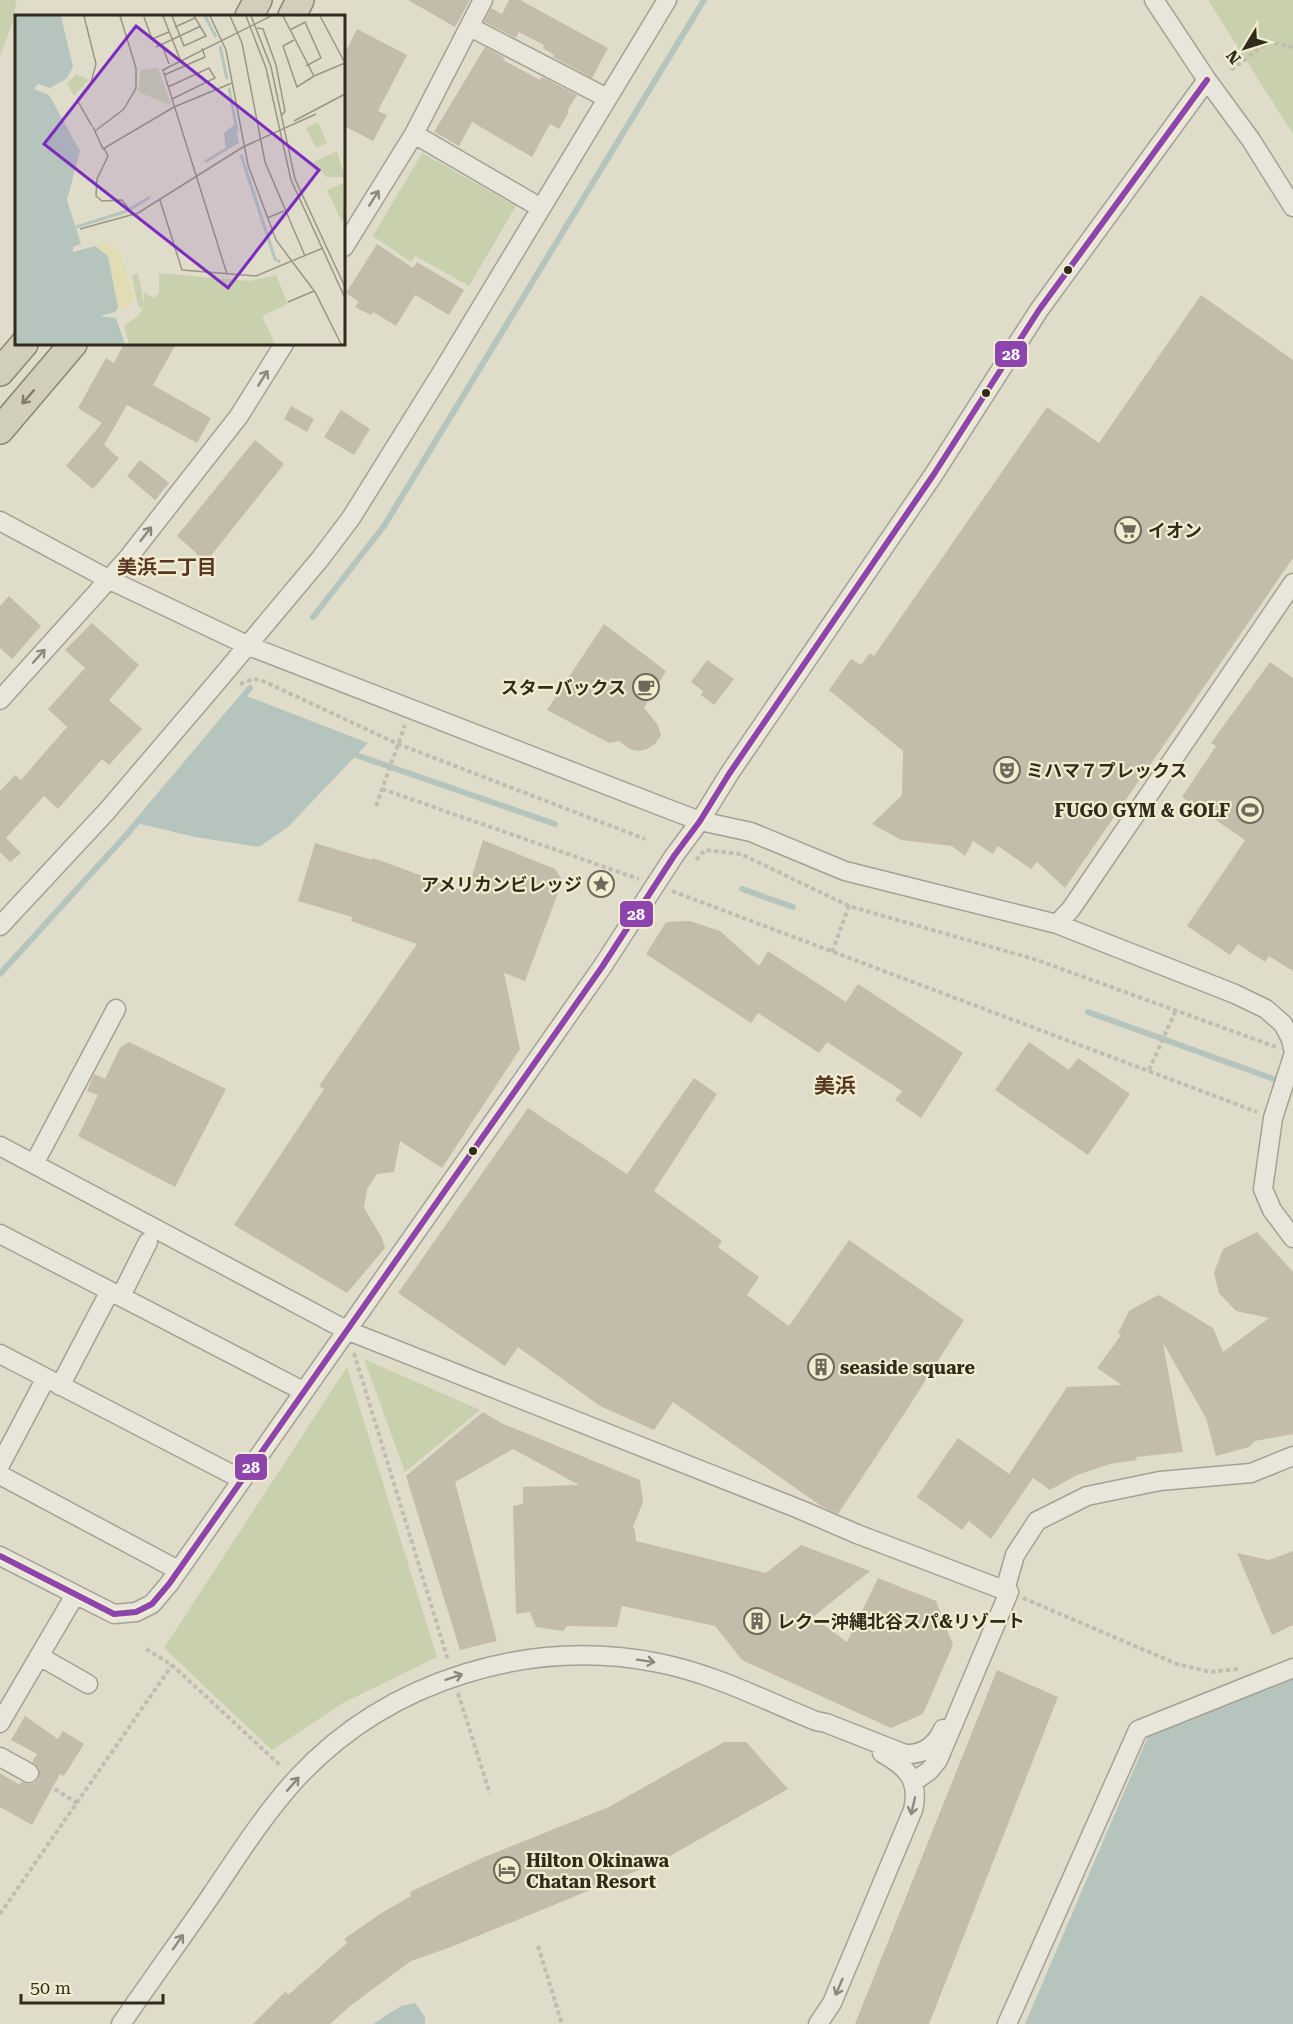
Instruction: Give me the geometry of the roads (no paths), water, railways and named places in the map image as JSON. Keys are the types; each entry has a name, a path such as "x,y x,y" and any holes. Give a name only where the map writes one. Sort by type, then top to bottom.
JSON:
{"highway":[{"path":"250,15 258,0"},
{"path":"292,15 300,0"},
{"path":"0,372 23,345"},
{"path":"0,430 72,345"}],"street":[{"path":"345,246 414,134 483,0"},
{"path":"0,926 107,811 249,646 351,518 667,0"},
{"path":"1154,0 1207,80 1251,140 1293,207"},
{"path":"470,27 607,98"},
{"path":"0,1556 114,1614 136,1612 152,1604 602,967 729,774 951,449 1039,310 1207,80"},
{"path":"414,134 541,208"},
{"path":"0,700 128,558 239,416 283,345"},
{"path":"0,521 108,579 249,646 700,820 752,832 845,870 1057,924 1235,994 1266,1009 1283,1024 1291,1039 1273,1118 1263,1189 1272,1210 1293,1238"},
{"path":"1057,924 1071,909 1293,583"},
{"path":"34,1164 116,1009"},
{"path":"0,1146 346,1330 800,1509 857,1534 1005,1590"},
{"path":"0,1234 303,1391"},
{"path":"0,1465 148,1242"},
{"path":"0,1354 241,1479"},
{"path":"913,1782 925,1774 938,1760 1005,1590 1015,1554 1037,1521 1087,1496 1160,1481 1251,1473 1293,1456"},
{"path":"0,1475 178,1570"},
{"path":"121,2024 259,1826 299,1777 358,1726 397,1702 430,1686 481,1669 527,1659 584,1655 627,1658 697,1673 816,1721 905,1754 914,1755 929,1748 940,1736 1005,1590"},
{"path":"0,1723 75,1595"},
{"path":"39,1656 88,1684"},
{"path":"1007,2024 1138,1730 1293,1668"},
{"path":"816,1721 824,1729 884,1754 895,1761 904,1768 916,1791 911,1817 832,2003 818,2024"},
{"path":"0,1757 29,1773"}],"waterway":[{"path":"313,617 384,526 704,0"},
{"path":"0,974 128,833 250,688"},
{"path":"356,755 555,824"},
{"path":"742,889 793,907"},
{"path":"1088,1012 1293,1086"}],"place":[{"name":"イオン","path":"1128,530"},
{"name":"スターバックス","path":"646,687"},
{"name":"ミハマ７プレックス","path":"1007,770"},
{"name":"FUGO GYM & GOLF","path":"1250,810"},
{"name":"アメリカンビレッジ","path":"601,884"},
{"name":"seaside square","path":"821,1367"},
{"name":"レクー沖縄北谷スパ&リゾート","path":"757,1621"},
{"name":"Hilton Okinawa Chatan Resort","path":"507,1870"}],"district":[{"name":"美浜二丁目","path":"167,567"},
{"name":"美浜","path":"835,1086"}]}
